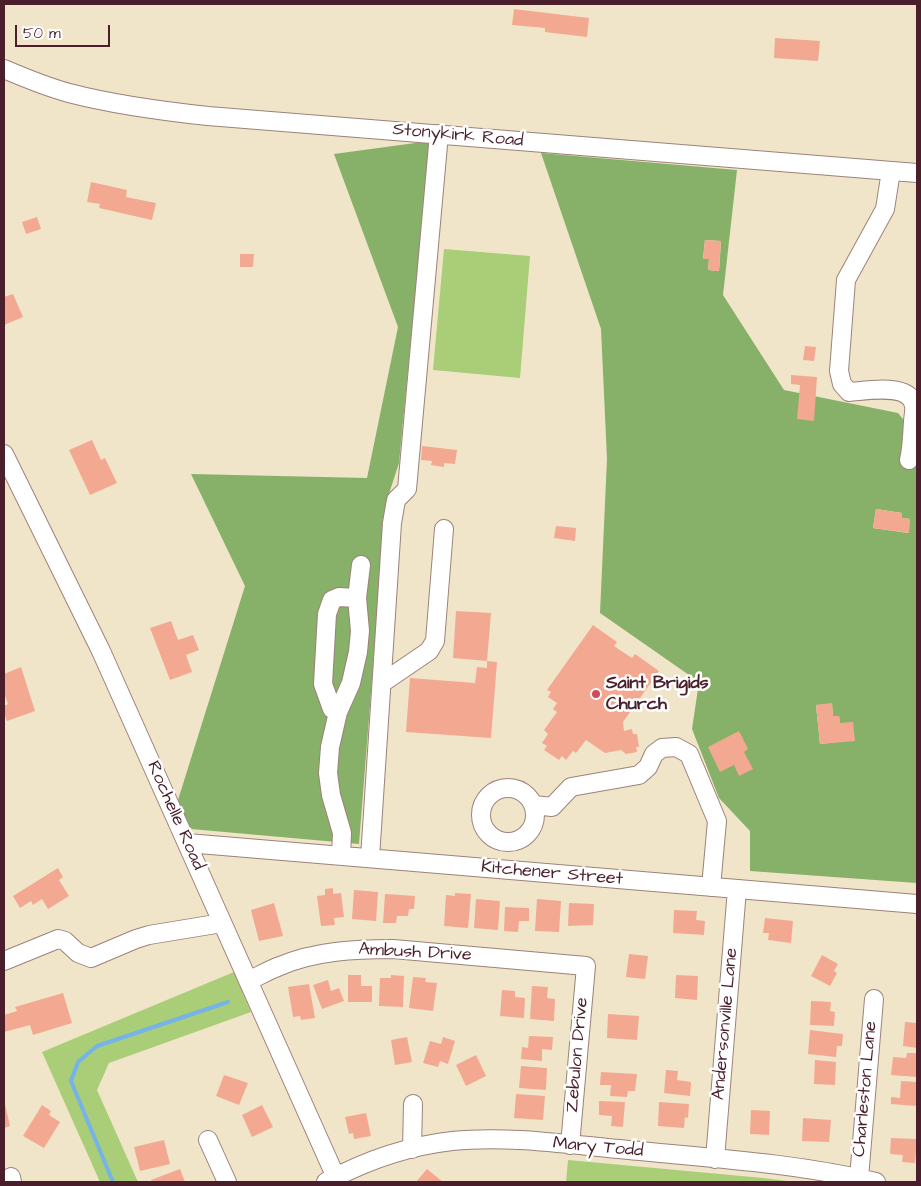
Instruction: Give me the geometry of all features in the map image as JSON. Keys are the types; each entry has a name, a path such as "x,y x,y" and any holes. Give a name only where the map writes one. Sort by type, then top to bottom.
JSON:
{"street":[{"name":"Stonykirk Road","path":"4,69 68,92 135,107 208,116 917,173"},
{"path":"370,858 392,523 396,500 407,489 439,134"},
{"path":"890,171 885,209 846,280 839,371 842,384 849,392 893,390 904,392 910,397 914,406 909,460"},
{"name":"Rochelle Road","path":"4,454 101,651 248,981 333,1180"},
{"path":"382,683 430,651 435,641 444,529"},
{"path":"341,856 342,833 328,773 330,747 338,712 350,683 358,652 360,631 357,598 361,565"},
{"path":"338,712 332,708 323,684 327,614 332,600 339,597 357,598"},
{"path":"534,805 552,807 571,787 639,775 648,767 654,754 662,748 676,747 689,754 717,821 712,887"},
{"path":"508,788 519,790 528,796 534,805 536,816 534,826 527,835 518,841 507,843 498,841 490,836 484,828 481,813 483,805 489,796 498,790 508,788"},
{"name":"Kitchener Street","path":"187,843 917,904"},
{"path":"506,870 507,843"},
{"name":"Andersonville Lane","path":"715,1159 737,889"},
{"path":"4,961 58,939 64,941 78,953 90,958 149,935 222,923"},
{"name":"Ambush Drive","path":"248,981 281,965 308,957 336,951 365,949 393,949 586,966"},
{"name":"Zebulon Drive","path":"570,1145 586,966"},
{"name":"Charleston Lane","path":"858,1178 874,999"},
{"path":"412,1149 413,1104"},
{"name":"Mary Todd","path":"333,1180 370,1161 412,1149 451,1141 498,1139 715,1159 827,1172 876,1182"},
{"path":"208,1140 227,1182"}],"green space":[{"path":"430,141 399,463 386,503 359,844 191,829 178,800 245,586 191,474 367,478 398,327 334,154"},
{"path":"541,153 737,170 723,295 784,390 898,413 917,436 917,883 750,871 750,831 719,798 692,729 699,682 600,613 607,459 601,329","holes":["705,240 721,241 719,271 708,270 709,259 703,258","876,509 902,513 902,518 910,519 908,533 873,528","832,704 833,716 839,716 840,723 855,740 820,744 816,705"]},
{"path":"444,249 530,256 520,378 433,370"},
{"path":"234,972 251,1012 109,1063 97,1090 138,1182 100,1182 42,1052"},
{"path":"568,1160 763,1178 795,1182 566,1182"}],"building":[{"path":"514,9 589,18 587,37 545,32 545,28 512,25"},
{"path":"775,38 820,41 818,61 774,58"},
{"path":"91,182 127,190 126,197 156,203 152,220 99,208 100,204 87,202"},
{"path":"37,217 41,229 26,234 22,222"},
{"path":"705,240 721,241 719,271 708,270 709,259 703,259"},
{"path":"240,254 254,254 253,267 240,267"},
{"path":"13,294 23,317 4,325 4,297"},
{"path":"805,346 816,347 814,361 803,360"},
{"path":"791,375 817,377 814,421 797,419 800,385 791,384"},
{"path":"92,440 101,460 105,458 117,483 90,495 69,450"},
{"path":"422,446 457,450 455,464 444,463 444,467 431,465 432,461 421,460"},
{"path":"876,509 902,513 902,518 910,519 909,533 873,528"},
{"path":"556,526 576,528 575,541 554,538"},
{"path":"456,611 491,613 487,661 453,658"},
{"path":"171,621 178,640 193,635 199,650 186,655 192,672 170,680 150,628"},
{"name":"Saint Brigids Church","path":"593,625 617,642 614,646 632,658 635,654 659,671 623,722 624,731 632,729 633,734 637,734 639,747 636,747 637,752 626,754 621,750 605,753 586,740 576,753 573,751 566,760 562,756 559,760 544,750 547,746 542,743 548,734 544,730 557,712 553,709 557,703 548,697 551,692 547,690"},
{"path":"487,661 497,662 491,738 406,732 410,678 475,683 477,667 487,668"},
{"path":"21,667 35,711 7,721 4,713 4,706 8,704 4,693 4,674"},
{"path":"832,703 833,716 839,716 840,723 853,722 855,741 820,744 816,705"},
{"path":"739,731 748,749 744,752 753,769 739,776 734,765 720,772 708,747"},
{"path":"58,868 63,877 59,880 69,896 48,909 42,899 33,905 31,901 20,908 13,896"},
{"path":"333,888 333,894 341,893 344,917 334,918 335,925 321,926 317,896 325,895 325,889"},
{"path":"354,890 378,892 376,921 352,919"},
{"path":"455,893 471,894 468,928 444,926 446,895 455,896"},
{"path":"385,894 415,896 414,909 409,909 408,916 397,916 396,923 383,923"},
{"path":"476,899 500,901 498,930 474,928"},
{"path":"537,899 561,901 559,932 535,931"},
{"path":"274,903 283,936 259,941 251,910"},
{"path":"569,903 594,904 593,925 568,926"},
{"path":"505,907 529,908 529,921 519,921 518,932 504,931"},
{"path":"674,910 697,911 696,920 705,921 704,935 673,933"},
{"path":"765,918 793,921 791,943 768,940 769,933 763,933"},
{"path":"629,954 648,956 645,979 626,977"},
{"path":"822,955 838,964 834,971 837,973 830,986 811,976"},
{"path":"348,975 361,975 361,986 372,986 372,1002 348,1002"},
{"path":"391,975 404,976 403,1007 379,1006 380,978 391,978"},
{"path":"676,975 698,976 697,1000 675,998"},
{"path":"413,977 426,978 425,982 437,983 433,1011 409,1008"},
{"path":"328,980 331,991 339,988 344,1001 322,1009 313,985"},
{"path":"309,984 315,1018 301,1020 300,1016 293,1017 288,987"},
{"path":"532,986 548,987 547,998 555,999 554,1021 530,1019"},
{"path":"502,990 515,991 515,997 525,998 524,1018 500,1016"},
{"path":"63,993 72,1023 33,1035 30,1025 4,1032 4,1015 17,1011 15,1007"},
{"path":"811,1001 831,1002 830,1011 835,1012 834,1026 810,1025"},
{"path":"608,1014 639,1016 637,1040 607,1038"},
{"path":"905,1022 917,1023 917,1048 903,1046"},
{"path":"810,1030 843,1034 842,1046 837,1046 836,1057 808,1054"},
{"path":"529,1036 553,1037 552,1050 542,1049 542,1061 521,1059 522,1047 528,1048"},
{"path":"407,1037 412,1062 395,1065 391,1040"},
{"path":"443,1037 455,1041 448,1064 440,1061 438,1067 423,1063 430,1041 441,1044"},
{"path":"907,1053 917,1053 917,1077 891,1075 893,1057 906,1058"},
{"path":"476,1055 486,1076 466,1086 456,1065"},
{"path":"815,1060 836,1062 835,1085 814,1084"},
{"path":"521,1066 547,1068 546,1090 519,1088"},
{"path":"666,1070 678,1071 677,1080 691,1082 690,1096 664,1093"},
{"path":"601,1072 637,1074 635,1091 628,1091 627,1097 610,1096 611,1085 600,1085"},
{"path":"224,1075 248,1083 239,1105 216,1096"},
{"path":"901,1081 917,1082 917,1106 891,1104 891,1097 900,1098"},
{"path":"516,1094 545,1096 543,1120 514,1118"},
{"path":"4,1100 10,1126 4,1128"},
{"path":"599,1101 625,1102 623,1127 611,1126 612,1116 599,1115"},
{"path":"659,1102 689,1104 688,1118 685,1117 684,1128 658,1126"},
{"path":"42,1105 51,1111 49,1115 60,1122 44,1148 23,1136"},
{"path":"262,1105 273,1127 252,1137 242,1115"},
{"path":"751,1110 770,1111 769,1135 750,1134"},
{"path":"366,1113 371,1136 354,1139 353,1133 349,1134 345,1117"},
{"path":"803,1118 831,1120 829,1142 802,1141"},
{"path":"891,1138 917,1139 915,1163 902,1162 903,1155 890,1154"},
{"path":"164,1140 170,1164 140,1171 134,1147"},
{"path":"180,1169 185,1182 152,1182 151,1180"},
{"path":"427,1169 443,1182 416,1182"}],"waterway":[{"path":"113,1182 71,1081 78,1062 97,1046 228,1002"}],"place":[{"name":"Saint Brigids Church","path":"596,694"}]}
